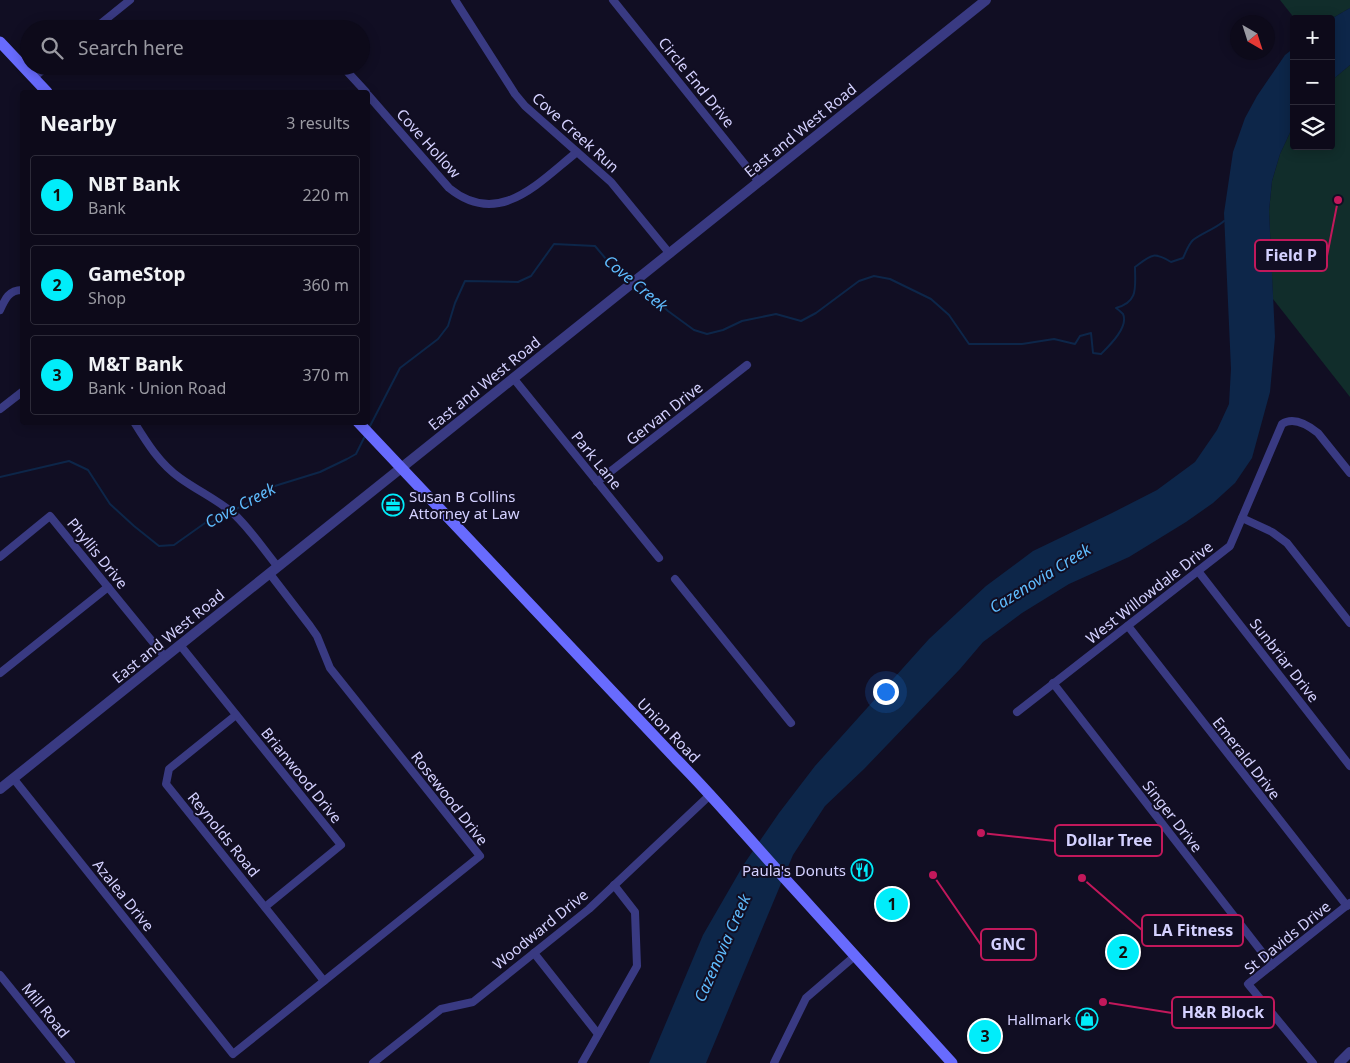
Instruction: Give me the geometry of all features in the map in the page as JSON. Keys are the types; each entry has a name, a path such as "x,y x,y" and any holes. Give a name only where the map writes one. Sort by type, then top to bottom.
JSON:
{"main road":[{"path":"0,42 20,64"},
{"path":"30,75 45,90"},
{"name":"Union Road","path":"361,425 676,760 711,794 798,894 856,955 952,1063"}],"street":[{"path":"105,20 130,0"},
{"name":"Cove Creek Run","path":"455,0 515,94 536,118 600,171 622,194 670,254"},
{"name":"Circle End Drive","path":"613,0 759,182"},
{"name":"East and West Road","path":"0,789 986,0"},
{"path":"33,78 37,75"},
{"name":"Cove Hollow","path":"350,75 363,90"},
{"name":"Cove Hollow","path":"370,97 449,188 464,198 480,204 503,203 522,195 577,152"},
{"path":"0,310 8,295 20,290"},
{"name":"Gervan Drive","path":"597,482 747,365"},
{"name":"Park Lane","path":"514,378 659,558"},
{"path":"0,409 20,394"},
{"name":"West Willowdale Drive","path":"1017,712 1230,546 1280,428 1286,422 1304,423 1318,433 1350,473"},
{"path":"136,425 161,461 180,478 233,514 278,567"},
{"name":"Phyllis Drive","path":"0,557 50,516 165,657"},
{"path":"1242,518 1272,532 1287,543 1350,623"},
{"name":"Sunbriar Drive","path":"1198,571 1350,766"},
{"name":"Rosewood Drive","path":"214,1029 233,1054 480,856 330,668 310,626 270,574"},
{"path":"675,579 792,722"},
{"path":"0,673 108,587"},
{"name":"Emerald Drive","path":"1128,626 1348,905"},
{"name":"Brianwood Drive","path":"180,645 341,845 265,907"},
{"name":"Singer Drive","path":"1053,683 1272,964"},
{"name":"Reynolds Road","path":"236,715 169,769 166,784 324,981"},
{"name":"Azalea Drive","path":"13,778 214,1029"},
{"name":"Woodward Drive","path":"373,1063 441,1009 473,1002 589,909 711,794"},
{"path":"582,1063 636,966 635,912 614,885"},
{"name":"St Davids Drive","path":"1313,1063 1248,984 1348,905"},
{"path":"534,953 598,1034"},
{"path":"774,1063 806,998 856,955"},
{"name":"Mill Road","path":"0,975 71,1063"},
{"path":"1339,1063 1350,1052"}],"green space":[{"path":"1280,0 1350,0 1350,8 1335,17 1335,15 1292,15"},
{"path":"1350,65 1350,397 1273,299 1269,211 1272,181 1280,154 1290,133 1290,150 1335,150 1335,78"}],"water":[{"path":"1350,8 1350,65 1335,78 1335,60 1335,17"},
{"name":"Cazenovia Creek","path":"1290,51 1290,133 1280,154 1272,181 1269,211 1275,337 1270,392 1252,458 1235,483 1213,503 1186,522 1129,557 1069,584 1022,613 983,642 960,669 864,769 825,806 793,855 706,1063 649,1063 703,935 744,864 779,813 815,766 929,639 986,586 1033,551 1157,490 1195,462 1217,430 1229,404 1231,369 1224,213 1233,152 1245,118 1257,96 1285,55"}],"waterway":[{"name":"Cove Creek","path":"639,284 668,311 694,330 707,334 723,330 742,321 776,314 801,321 816,313 859,281 874,276 890,279 931,299 949,315 969,344 1022,344 1054,339 1075,344 1080,336 1091,333 1093,353 1101,354 1117,336 1123,325 1123,314 1116,308 1129,302 1132,298 1135,287 1135,267 1152,256 1160,256 1171,262 1183,258 1193,240 1224,221"},
{"name":"Cove Creek","path":"369,428 400,368 438,339 448,326 455,303 465,281 518,282 531,276 554,244 595,246 606,259 614,260 631,277"},
{"name":"Cove Creek","path":"234,510 246,504 265,489 320,472 356,454 365,436"},
{"name":"Cove Creek","path":"0,477 69,461 88,470 110,504 159,546 174,545 205,523 212,522 230,513"}],"place":[{"name":"Field P","path":"1338,200"},
{"name":"Susan B Collins Attorney at Law","path":"393,505"},
{"name":"Dollar Tree","path":"981,833"},
{"name":"Paula's Donuts","path":"862,870"},
{"name":"GNC","path":"933,875"},
{"name":"LA Fitness","path":"1082,878"},
{"name":"NBT Bank","path":"892,904"},
{"name":"GameStop","path":"1123,952"},
{"name":"H&R Block","path":"1103,1002"},
{"name":"Hallmark","path":"1087,1019"},
{"name":"M&T Bank","path":"985,1036"}]}
